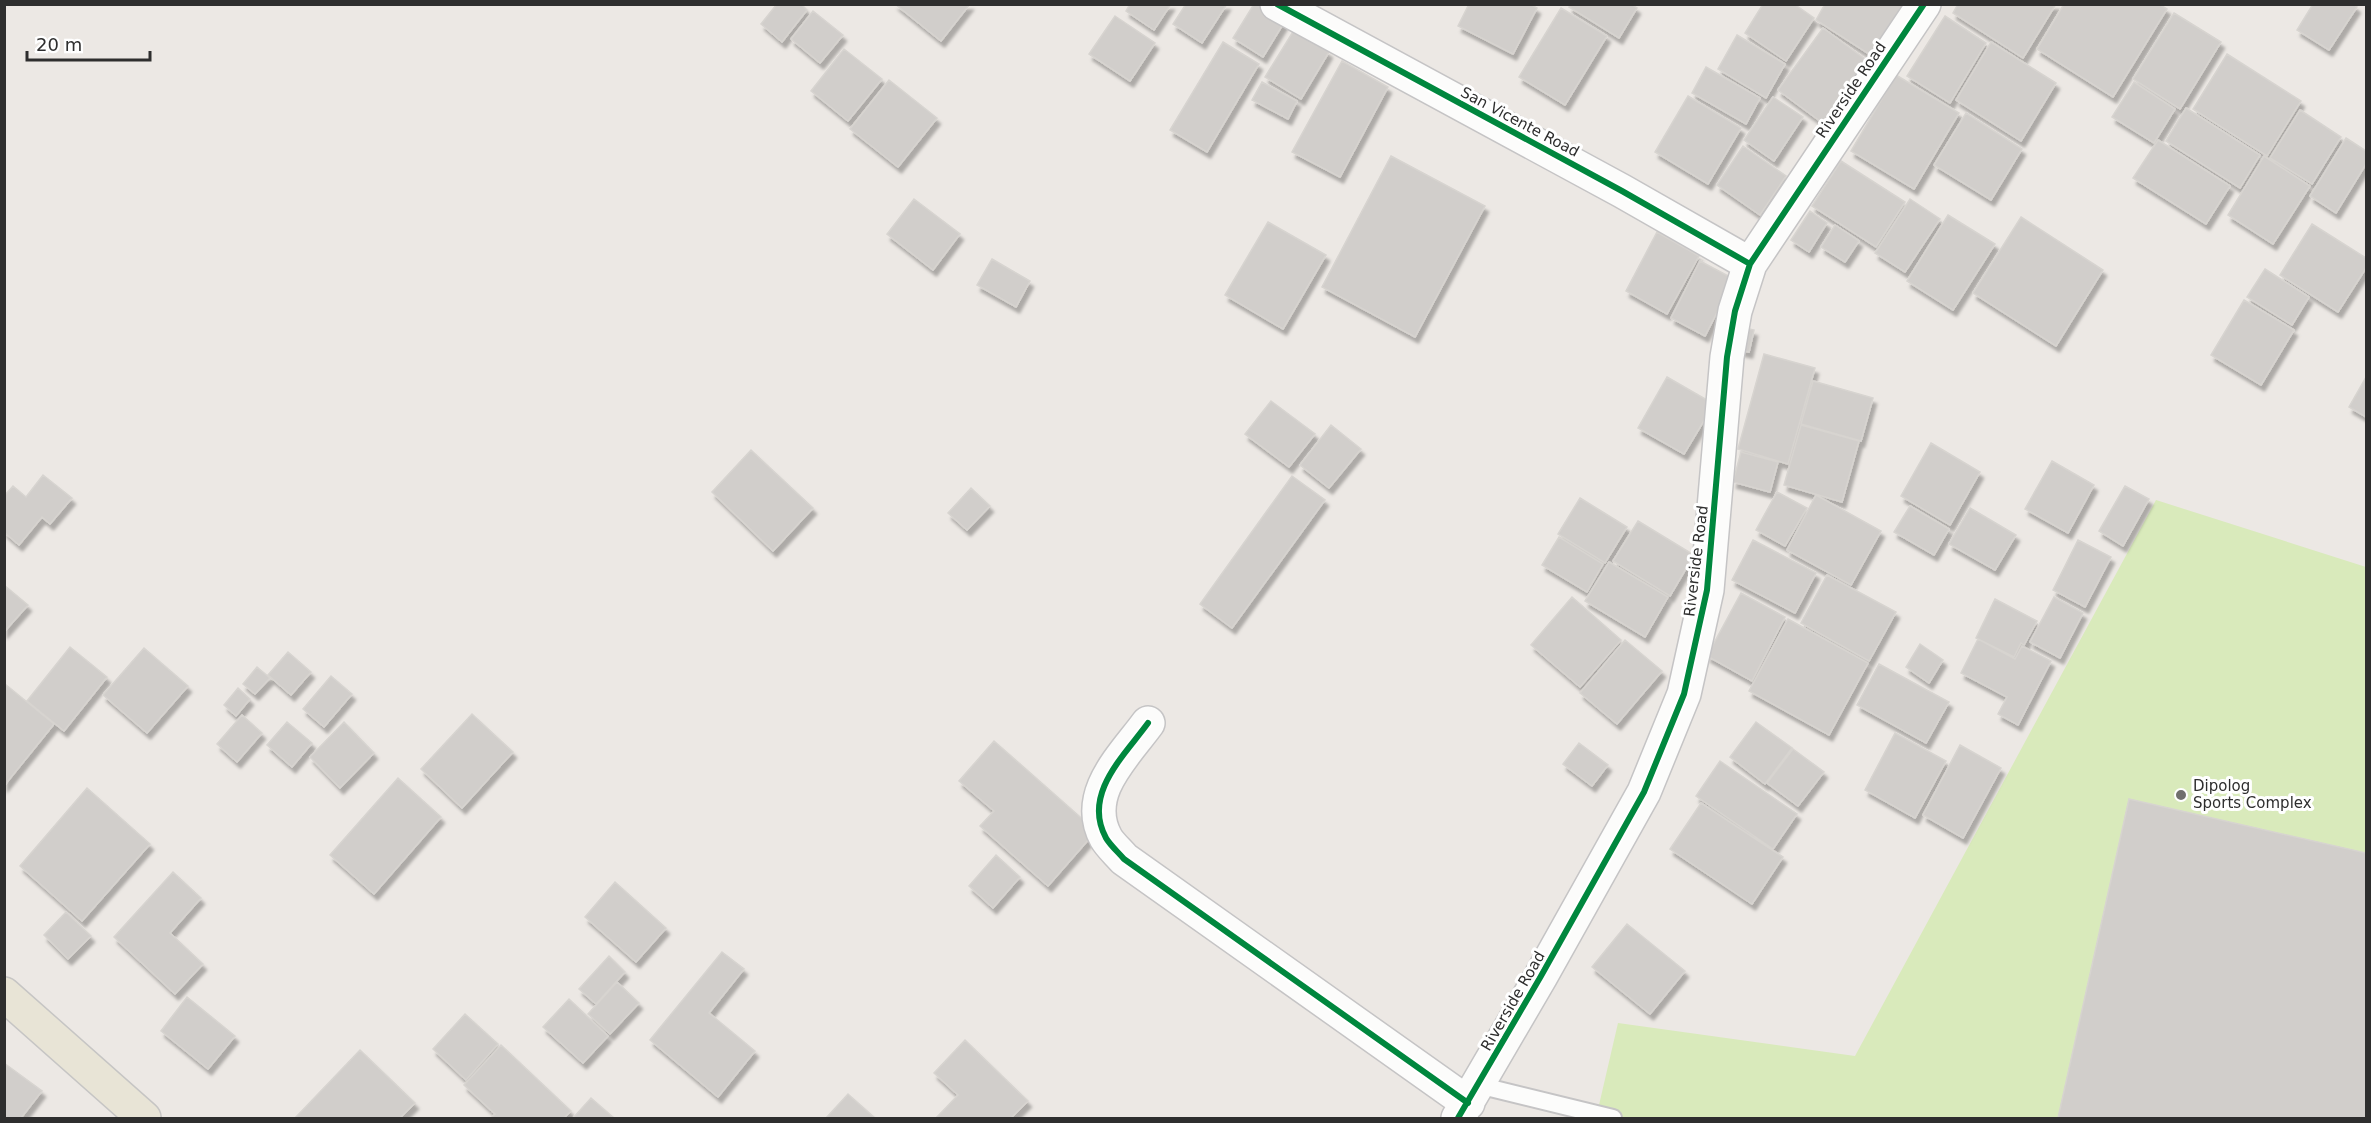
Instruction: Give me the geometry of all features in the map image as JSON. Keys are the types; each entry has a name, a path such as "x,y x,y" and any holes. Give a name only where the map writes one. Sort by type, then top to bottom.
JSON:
{"main road":[{"path":"4,994 144,1119"}],"street":[{"name":"San Vicente Road","path":"1277,4 1622,191 1750,264"},
{"name":"Riverside Road","path":"1468,1102 1644,792 1684,694 1707,590 1727,357 1735,311 1750,264 1924,4"},
{"path":"1148,723 1104,784 1097,808 1106,837 1124,859 1468,1102"}],"lane":[{"path":"1468,1102 1613,1119"}],"green space":[{"name":"Dipolog Sports Complex","path":"2156,500 2366,567 2366,1118 1596,1118 1618,1023 1855,1056"}],"building":[{"path":"777,4 801,4 807,10 782,42 761,24"},
{"path":"895,4 970,4 941,41"},
{"path":"1130,4 1171,4 1154,30 1126,11"},
{"path":"1186,4 1227,4 1202,43 1173,24"},
{"path":"1254,4 1259,4 1285,21 1263,57 1233,38"},
{"path":"1469,4 1530,4 1537,8 1513,54 1458,26"},
{"path":"1571,4 1631,4 1637,8 1619,38 1569,7"},
{"path":"1763,4 1794,4 1814,18 1786,61 1745,33"},
{"path":"1825,4 1904,4 1872,56 1816,20"},
{"path":"1958,4 2056,4 2023,58 1953,13"},
{"path":"2064,4 2159,4 2167,9 2113,97 2037,49"},
{"path":"2313,4 2353,4 2357,7 2329,50 2297,30"},
{"path":"1561,8 1607,36 1565,105 1519,77"},
{"path":"813,11 843,35 820,63 791,39"},
{"path":"2174,13 2221,42 2180,109 2133,79"},
{"path":"1115,16 1155,43 1130,81 1089,54"},
{"path":"1945,16 1986,43 1950,103 1907,76"},
{"path":"1823,28 1869,62 1824,124 1778,90"},
{"path":"1294,30 1329,52 1301,99 1265,77"},
{"path":"1737,35 1785,64 1766,98 1718,69"},
{"path":"1223,42 1259,64 1207,152 1170,130"},
{"path":"1991,42 2056,83 2021,141 1956,100"},
{"path":"844,49 882,79 848,121 811,91"},
{"path":"2227,54 2301,101 2267,156 2193,109"},
{"path":"1342,61 1388,87 1340,177 1292,152"},
{"path":"1706,67 1760,98 1746,124 1692,93"},
{"path":"1896,75 1959,113 1914,189 1851,151"},
{"path":"889,80 937,118 898,167 850,129"},
{"path":"1262,82 1297,101 1288,119 1252,100"},
{"path":"2134,82 2175,109 2154,143 2112,117"},
{"path":"1688,96 1741,128 1708,184 1655,152"},
{"path":"1773,97 1803,117 1774,161 1744,140"},
{"path":"2186,108 2260,155 2240,188 2166,141"},
{"path":"2300,110 2341,137 2312,184 2270,158"},
{"path":"1966,113 2022,149 1991,200 1934,165"},
{"path":"2346,138 2366,151 2366,164 2336,213 2310,196"},
{"path":"2158,140 2230,186 2206,224 2133,178"},
{"path":"1743,146 1786,176 1760,215 1717,185"},
{"path":"1391,156 1485,206 1415,337 1322,287"},
{"path":"2264,156 2310,186 2273,244 2228,215"},
{"path":"1841,161 1905,202 1876,247 1812,206"},
{"path":"914,199 960,234 933,270 887,234"},
{"path":"1910,199 1940,219 1905,272 1875,253"},
{"path":"1810,211 1827,223 1809,252 1791,240"},
{"path":"1948,215 1995,244 1953,310 1907,281"},
{"path":"2021,217 2103,270 2056,346 1973,293"},
{"path":"1268,222 1326,255 1283,329 1225,295"},
{"path":"2312,224 2366,258 2366,268 2338,312 2280,275"},
{"path":"1835,225 1859,241 1845,262 1821,247"},
{"path":"1657,232 1699,256 1667,314 1626,291"},
{"path":"992,259 1030,281 1016,307 977,285"},
{"path":"1700,261 1734,279 1705,336 1671,318"},
{"path":"2265,269 2309,297 2292,325 2247,297"},
{"path":"2244,300 2294,330 2261,385 2211,355"},
{"path":"1745,328 1754,330 1749,352 1740,350"},
{"path":"1764,354 1815,368 1788,464 1738,449"},
{"path":"1667,377 1714,404 1684,454 1638,428"},
{"path":"2366,377 2366,417 2349,407"},
{"path":"1813,381 1873,398 1861,441 1801,424"},
{"path":"1271,401 1315,434 1289,467 1245,434"},
{"path":"1331,425 1361,449 1329,488 1300,465"},
{"path":"1801,425 1859,441 1842,502 1784,485"},
{"path":"1931,443 1980,472 1950,525 1901,496"},
{"path":"751,450 813,508 773,551 712,492"},
{"path":"1741,452 1778,462 1770,492 1733,482"},
{"path":"2052,461 2094,485 2068,533 2025,509"},
{"path":"43,475 72,498 50,524 42,517 19,545 4,532 4,496 13,486 26,497"},
{"path":"1292,476 1325,500 1232,628 1200,604"},
{"path":"2125,486 2149,499 2123,546 2099,531"},
{"path":"971,488 990,506 967,530 948,513"},
{"path":"1777,492 1807,508 1785,546 1756,530"},
{"path":"1816,495 1881,531 1851,585 1787,550"},
{"path":"1580,498 1627,527 1605,563 1558,534"},
{"path":"1910,506 1949,529 1934,555 1894,532"},
{"path":"1970,508 2016,535 1995,570 1949,544"},
{"path":"1638,521 1694,555 1670,596 1613,561"},
{"path":"1559,537 1603,564 1587,592 1542,565"},
{"path":"1753,540 1816,573 1795,613 1732,580"},
{"path":"2078,540 2111,557 2085,607 2053,590"},
{"path":"1609,562 1668,597 1645,637 1585,601"},
{"path":"1827,575 1896,612 1869,661 1801,623"},
{"path":"4,585 28,605 4,632"},
{"path":"1741,593 1785,617 1752,681 1707,656"},
{"path":"1572,597 1621,640 1580,687 1531,645"},
{"path":"2054,597 2083,613 2060,658 2030,642"},
{"path":"1995,599 2037,621 2024,645 2021,643 2014,657 1976,638"},
{"path":"1788,619 1868,663 1829,735 1749,691"},
{"path":"1978,639 2015,659 2022,646 2051,661 2018,725 1998,714 2007,697 1961,673"},
{"path":"1625,640 1662,671 1617,724 1580,693"},
{"path":"1920,644 1943,660 1929,683 1906,667"},
{"path":"70,647 107,677 64,731 27,701"},
{"path":"144,648 188,686 147,733 103,695"},
{"path":"288,652 311,672 291,695 268,675"},
{"path":"1879,664 1949,702 1926,743 1857,705"},
{"path":"257,667 270,678 255,694 243,684"},
{"path":"331,676 352,694 324,727 303,709"},
{"path":"4,684 54,724 4,786"},
{"path":"238,688 250,699 236,716 224,705"},
{"path":"472,714 513,752 462,808 421,769"},
{"path":"242,715 262,733 237,762 217,744"},
{"path":"287,722 312,743 292,767 267,745"},
{"path":"344,722 374,753 340,788 310,757"},
{"path":"1756,722 1792,748 1765,784 1730,757"},
{"path":"1895,733 1946,761 1915,818 1865,790"},
{"path":"994,741 1096,831 1048,886 980,826 994,811 959,781"},
{"path":"1579,743 1608,765 1592,786 1563,764"},
{"path":"1960,745 2001,768 1963,838 1923,815"},
{"path":"1793,749 1824,772 1798,806 1767,783"},
{"path":"1720,761 1797,814 1773,849 1696,796"},
{"path":"398,778 441,817 374,894 330,855"},
{"path":"87,788 150,844 82,921 20,866"},
{"name":"Dipolog Sports Complex","path":"2129,799 2366,853 2366,1118 2058,1118"},
{"path":"1701,803 1783,857 1752,904 1670,849"},
{"path":"996,855 1020,877 993,908 969,886"},
{"path":"173,872 201,898 170,933 203,964 175,994 114,937"},
{"path":"615,882 666,928 636,962 585,917"},
{"path":"66,912 91,936 68,959 44,935"},
{"path":"1627,924 1685,971 1650,1014 1592,967"},
{"path":"722,952 744,969 709,1013 755,1051 718,1097 650,1040"},
{"path":"609,956 625,972 596,1004 579,989"},
{"path":"617,982 639,1003 610,1034 588,1014"},
{"path":"187,997 235,1036 208,1069 161,1031"},
{"path":"569,999 608,1036 583,1063 543,1027"},
{"path":"465,1014 498,1044 466,1080 433,1049"},
{"path":"965,1040 1028,1101 1011,1118 936,1118 958,1095 934,1073"},
{"path":"501,1045 571,1111 564,1118 491,1118 495,1114 464,1085"},
{"path":"360,1050 415,1103 400,1118 295,1118"},
{"path":"4,1063 42,1091 21,1118 4,1118"},
{"path":"848,1094 875,1118 826,1118"},
{"path":"591,1098 614,1118 573,1118"}],"cycle path":[{"path":"1277,4 1622,191 1750,264"},
{"path":"1458,1118 1644,792 1684,694 1707,590 1727,357 1735,311 1750,264 1924,4"},
{"path":"1148,723 1118,762 1102,791 1099,806 1100,822 1110,843 1124,859 1468,1103"}],"place":[{"name":"Dipolog Sports Complex","path":"2181,795"}]}
